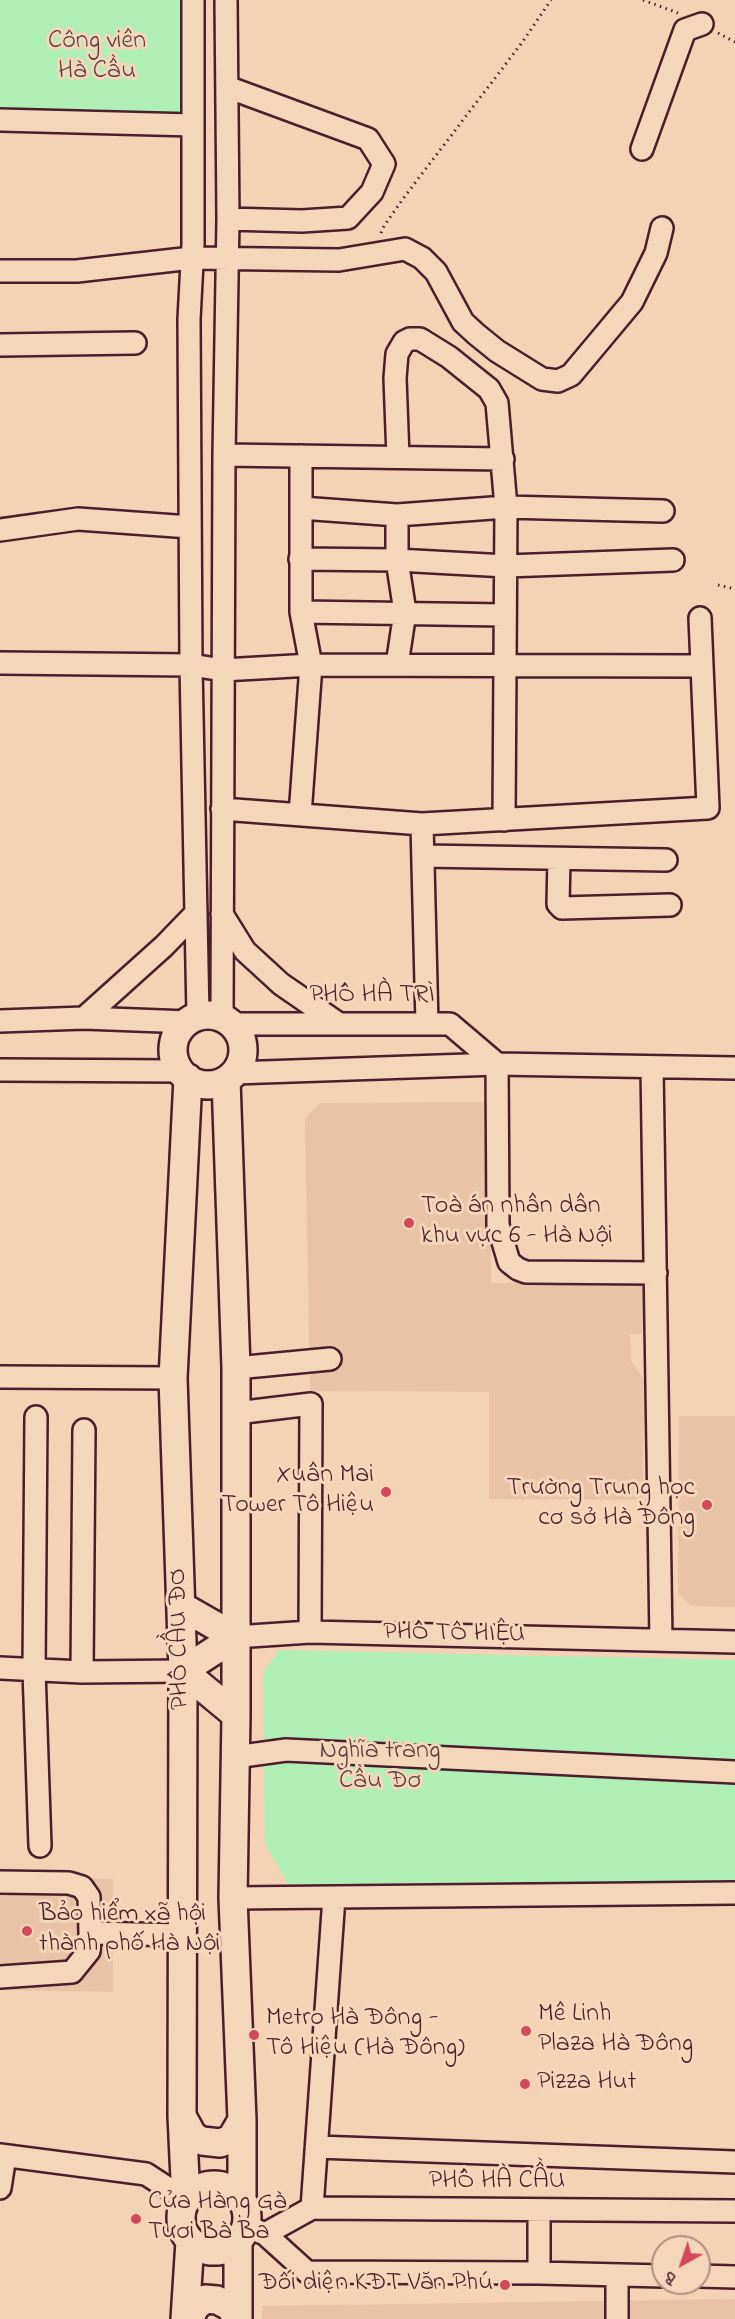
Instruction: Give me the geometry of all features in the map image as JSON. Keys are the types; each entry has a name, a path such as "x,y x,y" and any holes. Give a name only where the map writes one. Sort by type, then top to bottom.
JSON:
{"main road":[{"path":"210,1020 238,1032 243,1053 240,1064 230,1076 207,1085 185,1075 176,1062 173,1052 174,1041 179,1030 210,1020"},
{"name":"PHỐ CẦU ĐƠ","path":"185,1075 173,1378 183,1671 182,2116 186,2200"},
{"name":"PHỐ CẦU ĐƠ","path":"230,1076 236,1368 236,1715 233,1899 248,2225 237,2319"},
{"path":"181,1606 235,1637"},
{"name":"PHỐ TÔ HIỆU","path":"183,1671 235,1637"},
{"path":"183,1671 236,1715"},
{"path":"182,2116 193,2136 202,2141 220,2143 231,2139 242,2120"},
{"path":"214,2185 225,2187 234,2193 248,2225 230,2247 220,2251 209,2251 199,2248 183,2232 180,2222 181,2210 193,2192 214,2185"},
{"path":"187,2319 190,2241"},
{"path":"187,2319 196,2306 205,2299 217,2300 231,2307 237,2319"}],"street":[{"path":"194,0 193,226 189,319 191,665 196,913 210,1020"},
{"path":"210,1020 222,914 224,455 228,221 226,0"},
{"path":"642,149 685,30 702,24"},
{"path":"227,87 368,139 384,164 372,192 348,218 302,221 228,221"},
{"path":"0,120 194,125"},
{"path":"0,271 77,271 192,256 339,260 405,249 413,252 436,272 464,321 476,334 496,351 542,379 558,381 571,375 632,302 656,253 662,228"},
{"path":"398,457 396,362 400,347 414,338 429,343 489,389 497,403 506,507 504,820"},
{"path":"0,345 135,343"},
{"path":"224,455 503,459"},
{"path":"300,815 311,665 300,612 301,456"},
{"path":"301,508 397,515 506,507 663,511"},
{"path":"397,515 397,560 405,612 397,665"},
{"path":"0,530 78,519 190,527"},
{"path":"300,559 397,560 506,566 673,560"},
{"path":"300,612 505,615"},
{"path":"222,809 422,824 708,808 700,618"},
{"path":"0,663 191,665 223,670 311,665 701,666"},
{"path":"422,824 427,1024"},
{"path":"423,856 666,860"},
{"path":"559,859 558,904 562,908 670,905"},
{"path":"84,1018 164,946 196,913"},
{"path":"222,914 245,951 281,984 339,1024"},
{"name":"PHỐ HÀ TRÌ","path":"0,1021 84,1018 339,1024 450,1024 497,1064"},
{"path":"230,1076 497,1064 735,1068"},
{"path":"497,1064 498,1225 509,1262 526,1272 656,1273"},
{"path":"652,1068 661,1640"},
{"path":"0,1070 185,1075"},
{"path":"236,1368 330,1359"},
{"path":"0,1377 173,1378"},
{"path":"236,1413 311,1404 310,1632"},
{"path":"36,1417 34,1670 40,1846"},
{"path":"82,1672 84,1430"},
{"name":"PHỐ TÔ HIỆU","path":"235,1637 310,1632 735,1642"},
{"path":"0,1668 82,1672 183,1671"},
{"path":"235,1757 285,1750 735,1772"},
{"path":"0,1882 69,1883 82,1887 89,1897 90,1933 89,1952 72,1972 0,1977"},
{"path":"233,1899 735,1893"},
{"path":"312,2208 334,1898"},
{"path":"90,1933 182,1935"},
{"path":"317,2147 735,2162"},
{"path":"0,2188 3,2156 146,2174 186,2200"},
{"name":"PHỐ HÀ CẦU","path":"248,2225 312,2208 735,2211"},
{"path":"539,2210 539,2273"},
{"path":"248,2225 307,2272 651,2276"},
{"path":"617,2275 617,2319"},
{"path":"711,2276 735,2277"}],"path":[{"path":"371,254 384,226 521,44 551,0"},
{"path":"718,585 735,589"}],"shaded area":[{"path":"490,1102 491,1283 644,1281 642,1334 630,1334 631,1361 644,1379 643,1500 489,1499 489,1392 310,1391 305,1118 320,1103"},
{"name":"Trường Trung học cơ sở Hà Đông","path":"679,1416 735,1416 735,1607 691,1606 678,1594"},
{"path":"0,1875 113,1879 113,1992 0,1990"},
{"path":"735,2299 735,2319 262,2319 262,2306"}],"green space":[{"name":"Công viên Hà Cầu","path":"0,0 193,0 193,116 0,115"},
{"name":"Nghĩa trang Cầu Đơ","path":"279,1650 735,1660 735,1882 288,1884 265,1844 263,1673"}],"place":[{"name":"Toà án nhân dân khu vực 6 - Hà Nội","path":"409,1223"},
{"name":"Xuân Mai Tower Tô Hiệu","path":"386,1492"},
{"name":"Trường Trung học cơ sở Hà Đông","path":"707,1505"},
{"name":"Bảo hiểm xã hội thành phố Hà Nội","path":"27,1931"},
{"name":"Mê Linh Plaza Hà Đông","path":"526,2031"},
{"name":"Metro Hà Đông - Tô Hiệu (Hà Đông)","path":"254,2035"},
{"name":"Pizza Hut","path":"525,2084"},
{"name":"Cửa Hàng Gà Tươi Bà Ba","path":"136,2219"},
{"name":"Đối diện KĐT Văn Phú","path":"505,2285"}]}
